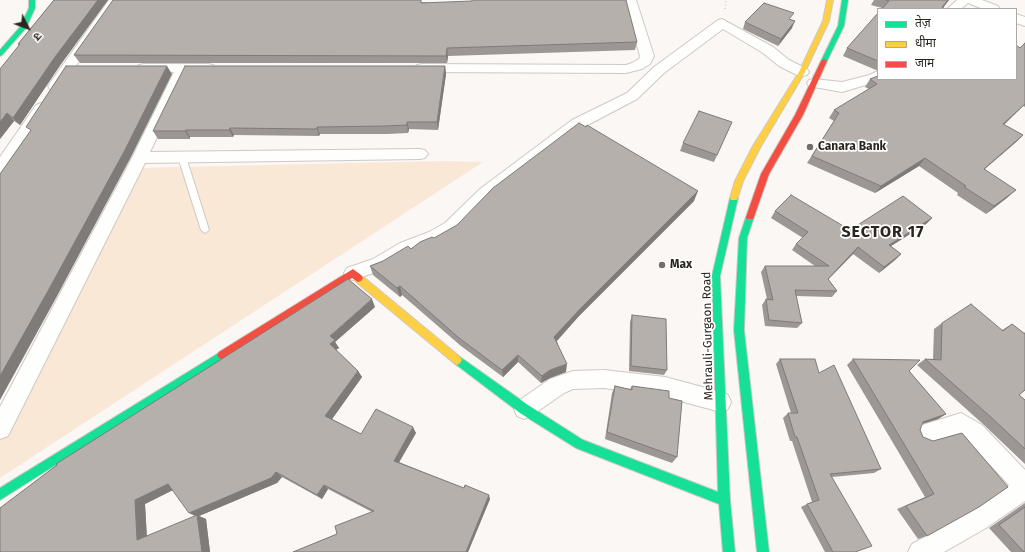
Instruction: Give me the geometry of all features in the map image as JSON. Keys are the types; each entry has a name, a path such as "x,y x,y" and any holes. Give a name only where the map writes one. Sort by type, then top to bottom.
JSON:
{"main road":[{"path":"0,54 23,28 32,8 32,0"},
{"name":"Mehrauli-Gurgaon Road","path":"729,552 724,500 716,276 729,215 740,181 757,146 802,72 826,21 830,0"},
{"path":"763,552 740,330 743,238 764,174 799,115 841,26 845,0"},
{"path":"0,494 353,273 470,371 524,409 592,450 668,477 724,500"}],"street":[{"path":"0,169 67,68 115,0"},
{"path":"412,68 626,69 637,66 645,61 647,56 630,0"},
{"path":"954,8 964,0"},
{"path":"971,0 991,8"},
{"path":"353,273 379,264 406,248 435,237 451,228 486,193 517,168 577,124 632,96 659,70 722,22 768,50 784,63 802,72"},
{"path":"67,68 82,68"},
{"path":"129,68 223,68"},
{"path":"0,430 140,158 183,68"},
{"path":"814,83 842,87 874,78 877,76"},
{"path":"140,158 420,154"},
{"path":"524,409 557,386 573,380 604,379 665,387 721,402"},
{"path":"920,552 978,520 1025,487 974,432 961,423 924,434"}],"lane":[{"path":"182,157 205,230"}],"shaded area":[{"path":"444,161 483,162 0,478 0,441 137,168"}],"building":[{"path":"54,0 98,0 55,57 13,118 7,113 0,122 0,69 20,44 18,44"},
{"path":"113,0 421,0 421,3 472,0 626,0 637,42 447,48 446,56 74,55"},
{"path":"886,0 948,0 942,7 944,8 883,8 889,1"},
{"path":"764,3 794,13 789,19 795,21 781,39 745,22"},
{"path":"877,14 877,61 847,48"},
{"path":"1025,43 1025,104 1003,124 1023,135 984,169 1016,190 994,206 964,187 966,186 925,158 881,186 812,156 839,113 834,110 877,84 870,79 877,76 877,80 1017,80 1017,46 1020,48"},
{"path":"66,66 167,66 125,150 0,376 0,174 31,130 26,127"},
{"path":"185,66 445,66 437,122 407,122 407,125 385,126 317,127 317,129 230,128 229,130 153,131"},
{"path":"699,111 732,122 717,155 683,143"},
{"path":"579,123 586,127 587,125 698,191 554,337 567,364 550,370 542,376 518,355 502,370 459,338 400,286 397,288 370,266 383,261 408,246 411,249 420,242 432,237 434,238 457,225 493,188"},
{"path":"791,195 850,230 903,196 932,218 889,245 901,254 884,267 858,247 828,279 837,291 795,290 802,323 769,320 766,299 773,300 765,266 829,266 796,244 808,232 775,211"},
{"path":"348,279 372,299 330,336 335,340 330,344 358,371 325,416 361,434 376,409 413,427 394,461 464,488 465,485 489,495 466,552 293,552 337,534 335,526 374,511 324,485 317,495 276,472 271,478 189,513 168,484 135,500 137,540 197,515 202,552 0,552 0,508 57,465 56,464"},
{"path":"971,304 1003,331 1012,324 1025,334 1025,390 1019,395 1025,400 1025,449 925,359 941,360 942,323"},
{"path":"632,315 666,319 667,370 631,366"},
{"path":"780,359 815,359 819,373 834,365 881,469 830,474 872,546 855,552 833,552 807,504 819,500 797,437 795,437 788,413 798,413"},
{"path":"853,359 920,360 909,371 946,414 923,422 920,430 923,437 933,441 962,433 1008,487 979,507 927,536 906,506 934,494"},
{"path":"615,386 632,390 632,386 669,391 669,398 682,401 677,457 607,432"},
{"path":"1025,507 1025,552 1024,552 999,525"}],"traffic: fast":[{"path":"0,54 23,28 32,8 32,0"},
{"path":"824,61 841,26 845,0"},
{"path":"729,552 724,500 716,276 734,198"},
{"path":"750,217 743,238 739,330 763,552"},
{"path":"0,494 222,355"},
{"path":"457,360 524,409 580,444 724,500"}],"traffic: slow":[{"path":"734,198 739,181 757,146 802,72 826,21 830,0"},
{"path":"358,278 457,360"}],"traffic: jam":[{"path":"750,217 765,174 799,115 824,61"},
{"path":"222,355 353,273 358,278"}],"place":[{"name":"Canara Bank","path":"810,147"},
{"name":"Max","path":"662,265"}],"district":[{"name":"SECTOR 17","path":"883,233"}]}
